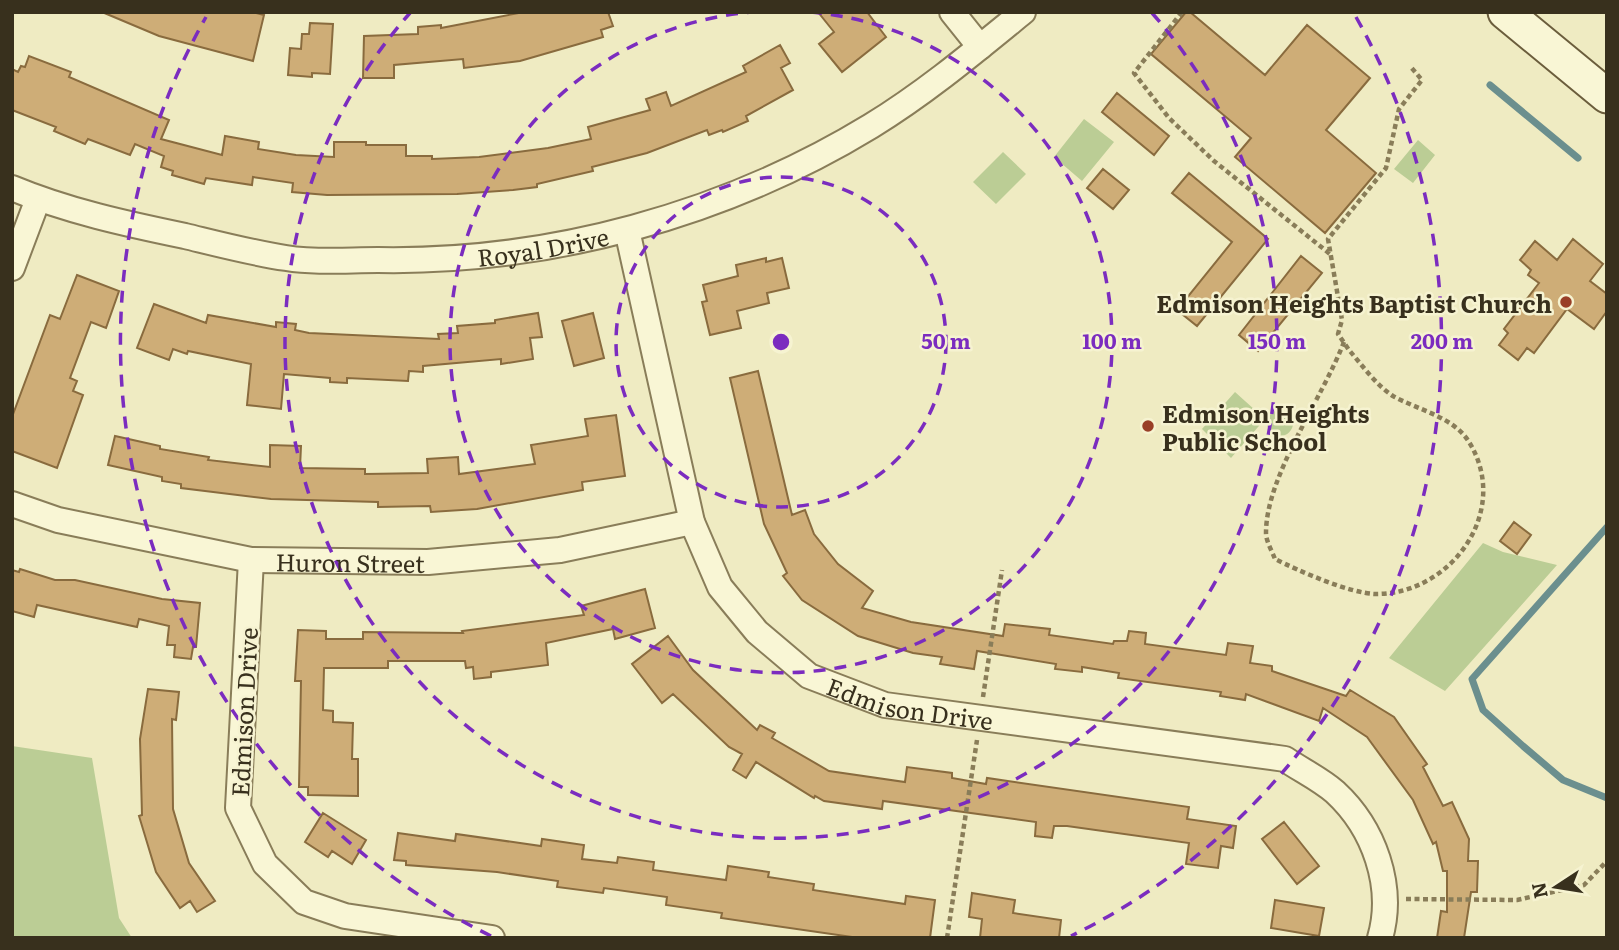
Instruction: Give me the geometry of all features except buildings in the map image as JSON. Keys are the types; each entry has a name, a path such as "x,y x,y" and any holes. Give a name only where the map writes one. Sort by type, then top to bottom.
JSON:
{"street":[{"path":"952,12 980,47"},
{"name":"Royal Drive","path":"12,188 38,199 152,229 288,259 413,261 498,255 627,230 707,206 780,174 870,126 980,47 1023,12"},
{"path":"1505,12 1607,96"},
{"path":"12,268 38,199"},
{"name":"Edmison Drive","path":"627,230 692,522 720,587 757,632 809,676 885,705 1285,759 1334,792 1365,826 1381,868 1387,914 1380,938"},
{"name":"Huron Street","path":"12,504 71,523 251,560 441,561 560,550 692,522"},
{"name":"Edmison Drive","path":"251,560 238,808 265,864 303,902 345,916 492,938"}],"path":[{"path":"1182,12 1134,73 1169,118 1214,161 1331,255"},
{"path":"1343,342 1322,393 1272,491 1266,536 1275,559 1305,574 1373,594 1414,589 1454,563 1482,512 1485,488 1471,445 1459,428 1392,395 1343,342 1338,334 1342,320 1328,239 1385,168 1399,109 1422,80 1410,66"},
{"path":"947,938 1002,570"},
{"path":"1384,899 1517,900 1584,885 1607,861"}],"green space":[{"path":"1084,119 1114,142 1082,181 1054,157"},
{"path":"1418,140 1435,155 1413,183 1394,169"},
{"path":"1003,152 1026,174 996,204 973,182"},
{"path":"1235,392 1265,419 1231,458 1202,429"},
{"path":"1280,410 1289,414 1293,423 1289,432 1280,436 1271,432 1267,423 1271,414"},
{"path":"1483,543 1503,552 1557,565 1445,691 1389,658"},
{"path":"12,746 92,758 119,918 132,938 12,938"}],"waterway":[{"path":"1490,85 1578,158"},
{"path":"1607,527 1472,679 1483,710 1523,746 1563,780 1607,798"}],"place":[{"name":"Edmison Heights Baptist Church","path":"1566,302"},
{"name":"Edmison Heights Public School","path":"1148,426"}]}
